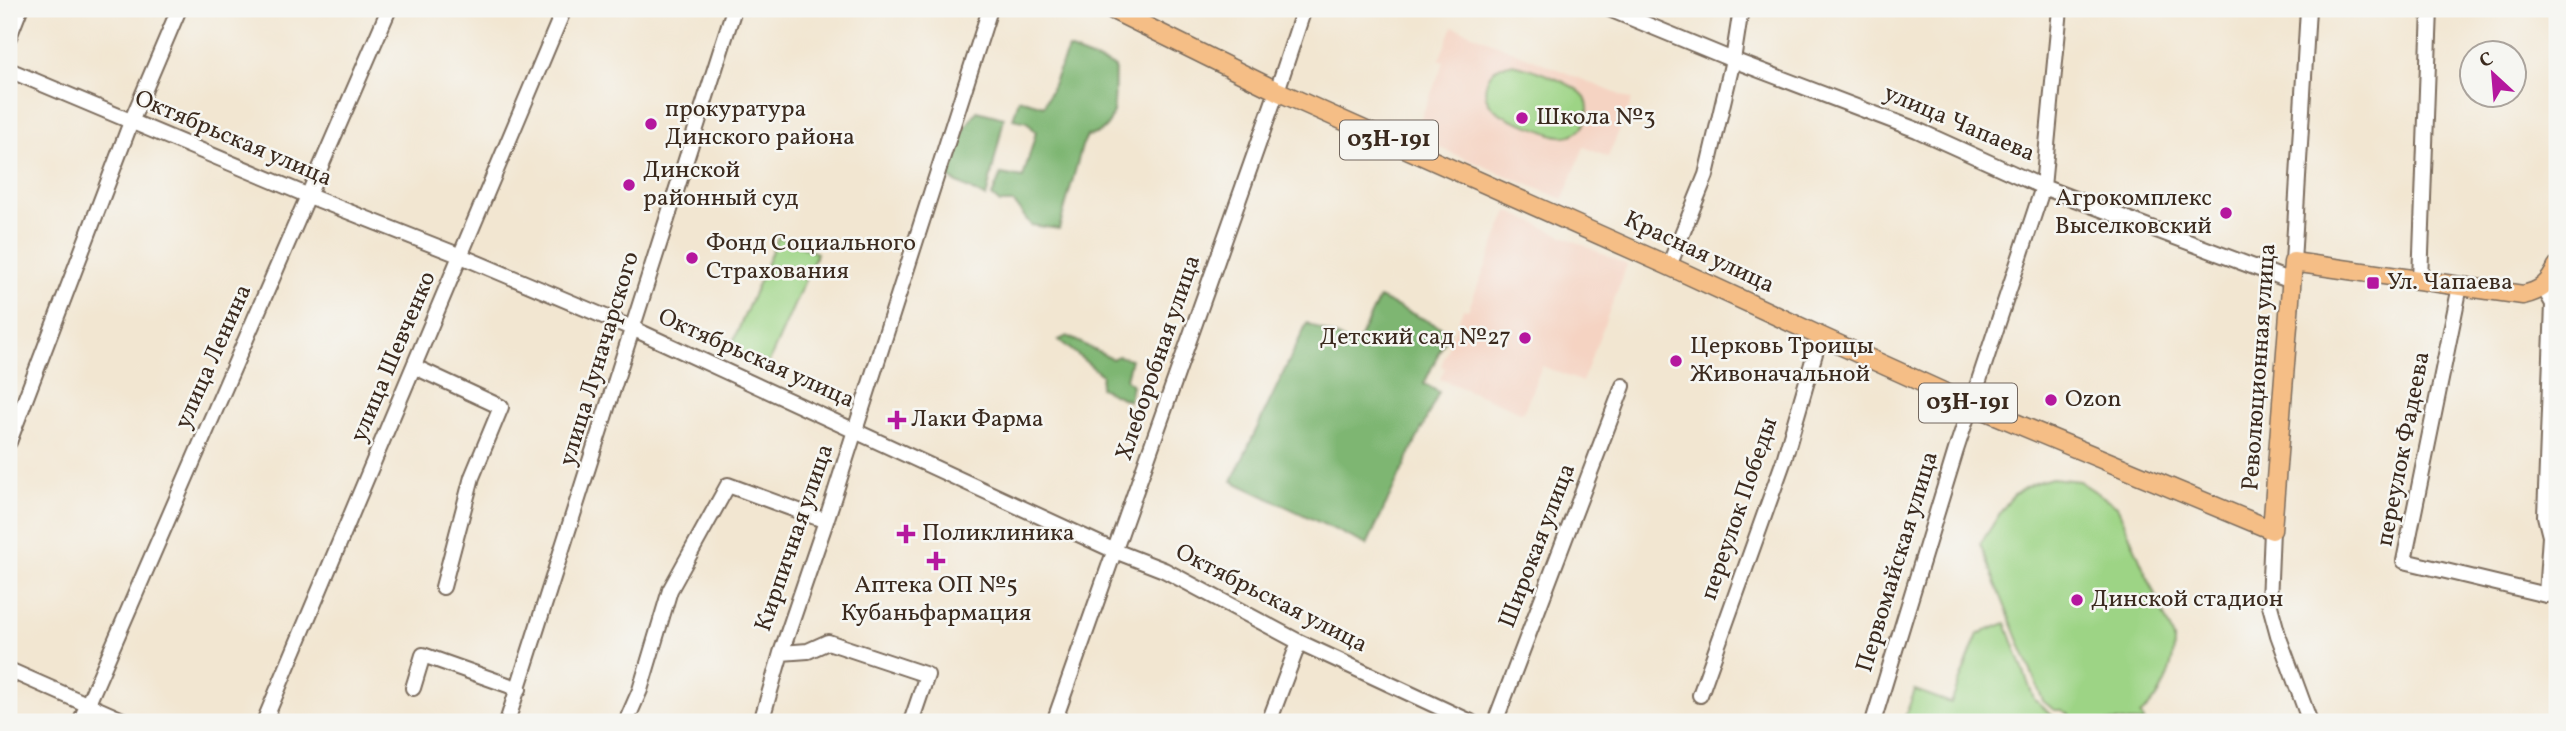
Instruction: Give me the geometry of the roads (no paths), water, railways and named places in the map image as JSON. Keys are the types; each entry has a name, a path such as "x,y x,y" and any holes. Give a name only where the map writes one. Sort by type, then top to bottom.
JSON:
{"main road":[{"name":"Красная улица","path":"1111,9 1277,91 1972,405 2272,530"},
{"path":"2292,261 2512,295 2538,291 2551,280 2557,267"},
{"name":"Революционная улица","path":"2272,530 2292,261"}],"street":[{"path":"9,37 20,9"},
{"path":"9,442 131,122 179,9"},
{"name":"улица Ленина","path":"80,722 388,9"},
{"name":"улица Шевченко","path":"264,722 564,9"},
{"name":"улица Луначарского","path":"507,722 734,9"},
{"name":"Кирпичная улица","path":"761,722 990,9"},
{"name":"Хлеборобная улица","path":"1054,722 1304,9"},
{"name":"улица Чапаева","path":"1609,9 1733,60 1917,130 2043,187 2291,281"},
{"path":"1669,266 1706,175 1733,60 1741,9"},
{"name":"Первомайская улица","path":"1873,722 2043,187 2060,9"},
{"name":"Революционная улица","path":"2292,261 2308,9"},
{"path":"2420,280 2430,9"},
{"name":"Октябрьская улица","path":"9,70 634,329 856,429 1115,551 1164,570 1299,642 1471,722"},
{"name":"переулок Фадеева","path":"2460,286 2404,561 2546,595 2550,536 2545,516 2553,304 2538,291"},
{"name":"переулок Победы","path":"1700,695 1784,460 1820,336"},
{"path":"415,367 501,407 472,477 443,587"},
{"name":"Широкая улица","path":"1495,722 1623,386"},
{"path":"626,722 640,690 670,590 727,485 826,521"},
{"name":"Революционная улица","path":"2272,530 2269,602 2278,635 2310,722"},
{"path":"781,653 808,651 828,642 927,675 911,722"},
{"path":"1269,722 1299,642"},
{"path":"413,688 423,655 519,689"},
{"path":"9,670 127,722"}],"place":[{"name":"Школа №3","path":"1522,118"},
{"name":"прокуратура Динского района","path":"651,124"},
{"name":"Динской районный суд","path":"629,185"},
{"name":"Агрокомплекс Выселковский","path":"2226,213"},
{"name":"Фонд Социального Страхования","path":"692,258"},
{"name":"Ул. Чапаева","path":"2373,283"},
{"name":"Детский сад №27","path":"1525,338"},
{"name":"Церковь Троицы Живоначальной","path":"1676,361"},
{"name":"Ozon","path":"2051,400"},
{"name":"Лаки Фарма","path":"897,420"},
{"name":"Поликлиника","path":"906,534"},
{"name":"Аптека ОП №5 Кубаньфармация","path":"936,561"},
{"name":"Динской стадион","path":"2077,600"}]}
